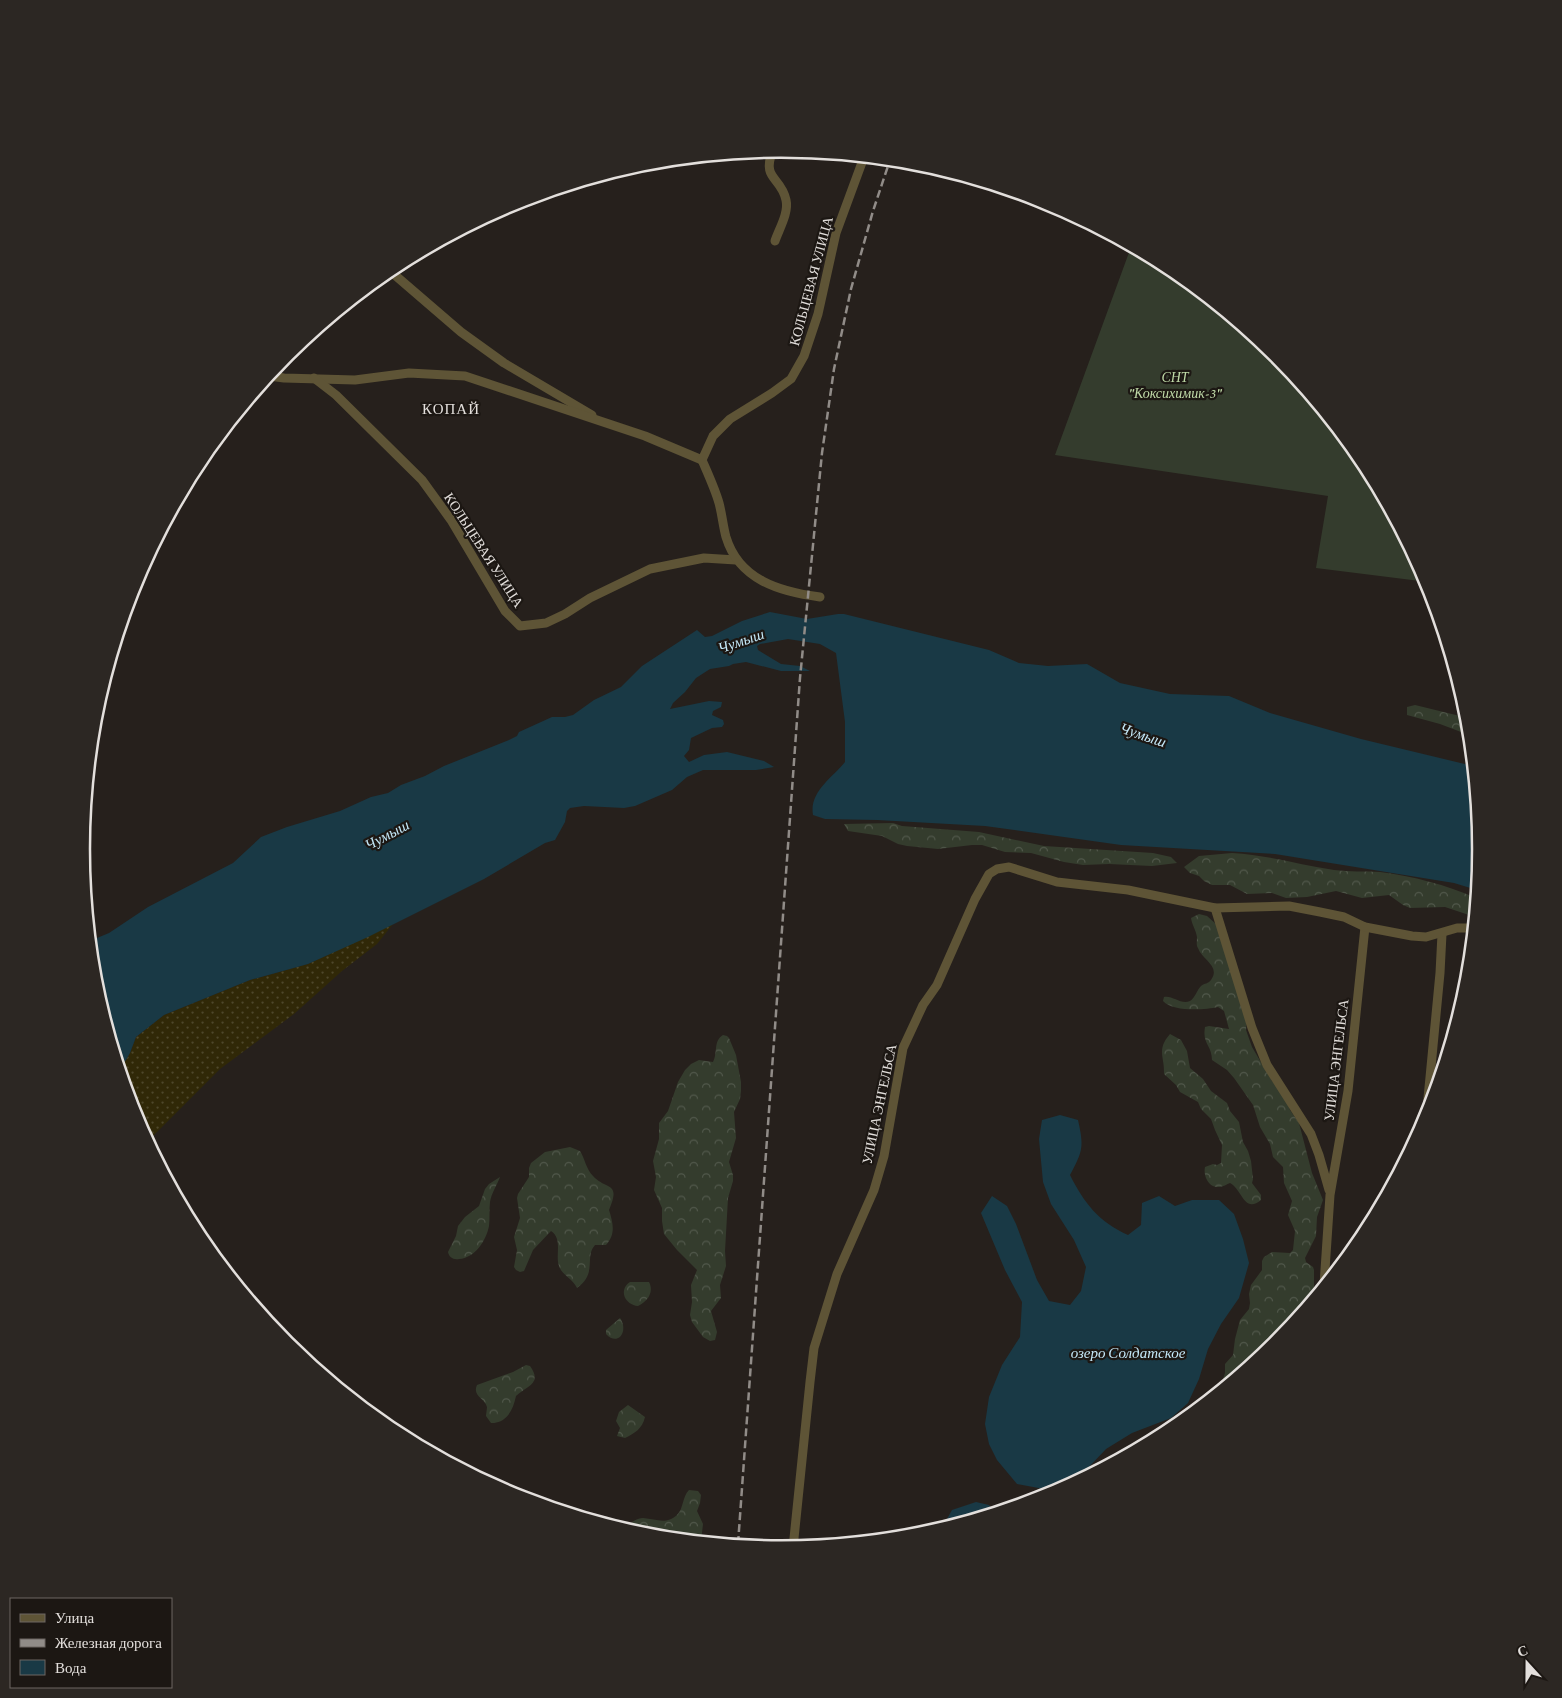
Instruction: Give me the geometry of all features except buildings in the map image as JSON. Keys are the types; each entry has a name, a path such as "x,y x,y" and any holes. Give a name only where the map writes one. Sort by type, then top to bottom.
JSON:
{"street":[{"path":"770,158 769,170 783,191 787,204 775,241"},
{"name":"КОЛЬЦЕВАЯ УЛИЦА","path":"702,460 713,436 730,418 772,393 791,379 804,356 818,314 836,233 862,163"},
{"path":"395,275 461,332 497,358 605,423"},
{"path":"276,377 355,380 409,373 465,376 645,436 702,460 719,503 726,538 736,560 749,573 775,588 792,593 820,597"},
{"name":"КОЛЬЦЕВАЯ УЛИЦА","path":"314,378 336,395 422,480 450,520 505,611 520,626 546,623 565,614 590,598 650,569 704,558 736,560"},
{"name":"УЛИЦА ЭНГЕЛЬСА","path":"794,1540 814,1348 837,1274 874,1190 884,1156 903,1048 923,1005 937,985 989,874 997,869 1009,868 1057,882 1128,890 1215,908 1288,906 1344,917 1365,927 1419,937 1442,934 1457,928 1467,928"},
{"name":"УЛИЦА ЭНГЕЛЬСА","path":"1215,908 1252,1028 1267,1065 1311,1134 1330,1195"},
{"name":"УЛИЦА ЭНГЕЛЬСА","path":"1325,1275 1330,1195 1348,1091 1365,927"},
{"path":"1429,1086 1442,934"}],"green space":[{"name":"СНТ \"Коксихимик-3\"","path":"1129,253 1165,274 1237,329 1301,393 1356,465 1401,543 1417,581 1316,568 1328,496 1055,455"},
{"path":"1415,705 1459,716 1462,732 1407,715 1407,707"},
{"path":"893,823 902,826 979,832 1044,846 1153,853 1171,857 1177,863 1152,866 1083,865 1031,853 1005,852 982,845 938,849 907,846 882,836 848,831 844,824"},
{"path":"1232,853 1334,870 1380,872 1405,876 1471,896 1469,915 1445,907 1410,908 1389,895 1362,898 1336,891 1307,897 1286,898 1272,893 1247,894 1230,885 1212,885 1199,876 1190,873 1184,867 1199,856"},
{"path":"1199,914 1207,916 1217,925 1247,1017 1246,1030 1252,1047 1272,1081 1286,1098 1290,1110 1299,1123 1312,1173 1323,1200 1317,1217 1316,1236 1305,1258 1306,1262 1314,1270 1314,1289 1270,1338 1222,1381 1225,1364 1233,1355 1240,1320 1249,1309 1251,1285 1262,1270 1262,1261 1264,1257 1272,1252 1290,1253 1293,1250 1295,1231 1288,1215 1292,1201 1284,1183 1283,1167 1273,1157 1270,1144 1260,1127 1253,1105 1227,1070 1212,1060 1204,1033 1205,1027 1229,1029 1224,1011 1218,1007 1181,1009 1168,1005 1163,1001 1164,997 1167,997 1183,1002 1190,1001 1201,986 1210,981 1213,975 1212,967 1197,946 1197,937 1191,918"},
{"path":"1170,1034 1181,1040 1187,1051 1190,1068 1203,1079 1211,1091 1227,1103 1230,1111 1239,1122 1243,1142 1251,1161 1252,1183 1261,1195 1261,1200 1255,1204 1247,1202 1230,1183 1222,1187 1215,1187 1208,1181 1205,1167 1221,1163 1222,1145 1211,1119 1201,1109 1198,1102 1180,1092 1176,1085 1164,1074 1162,1049"},
{"path":"723,1035 729,1038 736,1055 741,1091 740,1099 734,1112 736,1138 729,1162 733,1181 728,1198 726,1266 720,1285 721,1298 711,1311 717,1332 715,1340 710,1341 703,1337 692,1322 690,1315 692,1302 691,1285 697,1270 664,1234 662,1208 654,1190 656,1177 653,1161 659,1139 659,1123 668,1111 678,1082 691,1064 699,1060 713,1062 718,1040"},
{"path":"570,1147 580,1151 591,1173 598,1181 611,1188 614,1195 609,1210 612,1224 611,1237 606,1245 595,1245 590,1255 587,1277 577,1288 559,1266 557,1238 551,1231 533,1250 524,1271 520,1272 514,1267 517,1250 514,1237 520,1218 517,1198 529,1177 531,1163 545,1152"},
{"path":"500,1177 491,1199 489,1226 482,1243 470,1256 459,1259 452,1258 448,1252 456,1236 458,1226 465,1217 479,1206 485,1189 489,1184"},
{"path":"630,1282 649,1282 651,1289 649,1296 645,1302 638,1306 630,1303 625,1297 624,1289"},
{"path":"620,1318 623,1328 621,1336 615,1339 610,1338 606,1334 606,1330"},
{"path":"526,1365 530,1366 534,1372 534,1381 516,1396 511,1411 505,1418 491,1423 486,1416 486,1404 476,1392 477,1385 513,1372"},
{"path":"628,1405 645,1417 638,1430 625,1438 617,1436 620,1428 616,1421 619,1412"},
{"path":"689,1490 698,1491 701,1495 697,1511 703,1524 702,1535 630,1523 640,1518 669,1520 679,1512"}],"sand":[{"path":"393,924 377,944 342,971 294,1014 220,1069 153,1136 124,1062 136,1037 164,1015 250,980 308,964"}],"water":[{"name":"Чумыш","path":"770,612 807,619 844,614 989,650 1019,663 1048,666 1087,664 1120,683 1170,694 1229,696 1270,713 1361,739 1467,764 1471,804 1471,888 1454,883 1275,854 1121,845 985,826 825,819 813,815 814,799 818,792 845,762 845,722 836,653 820,644 788,639 760,644 757,646 758,650 781,664 800,666 810,671 781,671 746,662 710,669 696,678 673,703 670,709 709,701 722,702 721,707 713,711 712,715 723,720 724,724 722,727 712,728 691,738 689,750 684,756 689,762 704,755 727,752 764,761 774,767 756,770 703,770 687,777 672,790 635,806 624,808 584,806 570,808 555,840 545,843 484,879 368,937 308,964 250,980 164,1015 136,1037 124,1062 103,984 97,938 109,933 148,907 233,863 261,837 340,811 371,797 388,793 401,785 444,766 509,740 517,736 519,732 552,717 573,715 594,700 621,687 642,666 697,630 705,637 712,636 742,621"},
{"name":"озеро Солдатское","path":"1060,1115 1078,1120 1082,1143 1078,1160 1070,1175 1093,1211 1109,1224 1128,1235 1141,1225 1142,1203 1159,1196 1175,1206 1192,1200 1219,1200 1234,1214 1249,1263 1239,1298 1221,1324 1208,1349 1199,1379 1188,1403 1171,1418 1132,1433 1106,1449 1088,1468 1041,1488 1017,1484 997,1460 989,1444 985,1424 989,1397 1002,1365 1020,1337 1022,1302 1005,1270 981,1213 992,1196 1007,1206 1016,1224 1037,1280 1049,1301 1070,1305 1081,1291 1086,1267 1074,1240 1051,1204 1043,1182 1039,1139 1042,1120"},
{"path":"976,1502 990,1507 947,1519 952,1510"}],"railway":[{"path":"738,1539 800,678 822,453 834,369 851,289 888,167"}],"district":[{"name":"КОПАЙ","path":"451,409"}]}
